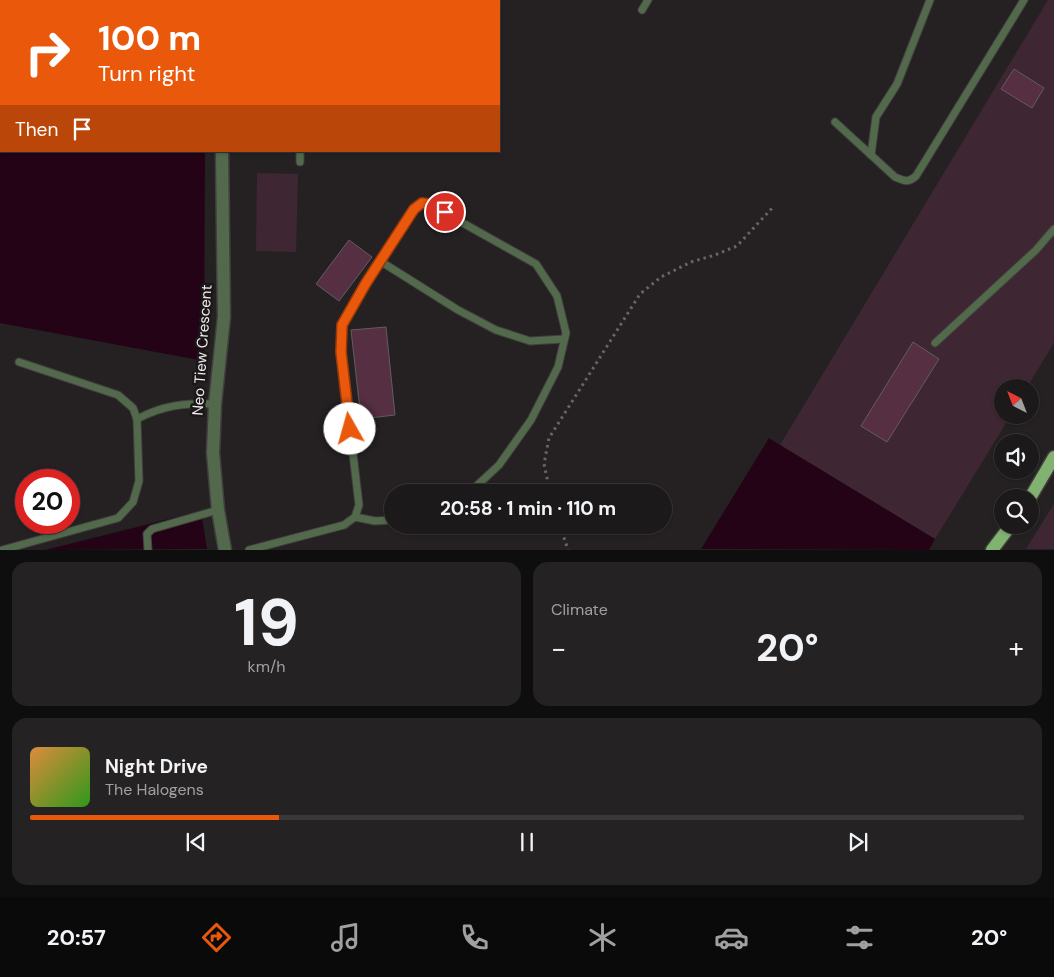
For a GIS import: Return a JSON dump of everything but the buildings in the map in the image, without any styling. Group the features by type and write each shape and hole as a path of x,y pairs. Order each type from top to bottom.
{"main road":[{"path":"1035,489 1054,457"},
{"path":"992,550 1004,534"}],"street":[{"name":"Neo Tiew Crescent","path":"222,152 224,317 214,404 213,452 218,510 225,550"}],"lane":[{"path":"642,10 648,0"},
{"path":"871,155 876,118 897,84 930,0"},
{"path":"834,122 895,176 905,182 910,180 916,176 1024,0"},
{"path":"300,152 300,162"},
{"path":"249,550 344,524 355,517 359,505 341,352 342,325 414,209 422,203 429,204 536,264 558,296 566,333 558,367 531,420 499,465 479,484"},
{"path":"935,343 1036,250 1054,229"},
{"path":"380,261 458,310 496,330 530,341 564,339"},
{"path":"2,550 118,518 133,502 139,481 136,419 133,408 118,395 19,362"},
{"path":"136,419 156,409 189,404 214,404"},
{"path":"148,550 148,534 152,528 218,510"},
{"path":"355,517 375,521 384,520"}],"path":[{"path":"548,484 544,464 549,438 640,294 661,277 692,262 737,246 774,206"},
{"path":"563,534 568,550"}],"shaded area":[{"path":"1048,0 1054,0 1054,343 1032,379 994,379 994,424 1005,424 999,434 994,434 994,443 935,539 780,445"},
{"path":"0,152 205,152 204,361 0,323"},
{"path":"257,173 298,174 296,252 256,251"},
{"path":"769,438 935,539 929,550 701,549"},
{"path":"1054,504 1054,549 1026,549 1035,534 1039,534 1039,528"},
{"path":"201,511 207,549 45,550"}],"route":[{"path":"350,429 341,352 342,325 366,283 414,209 422,203 429,204 445,212"}]}
